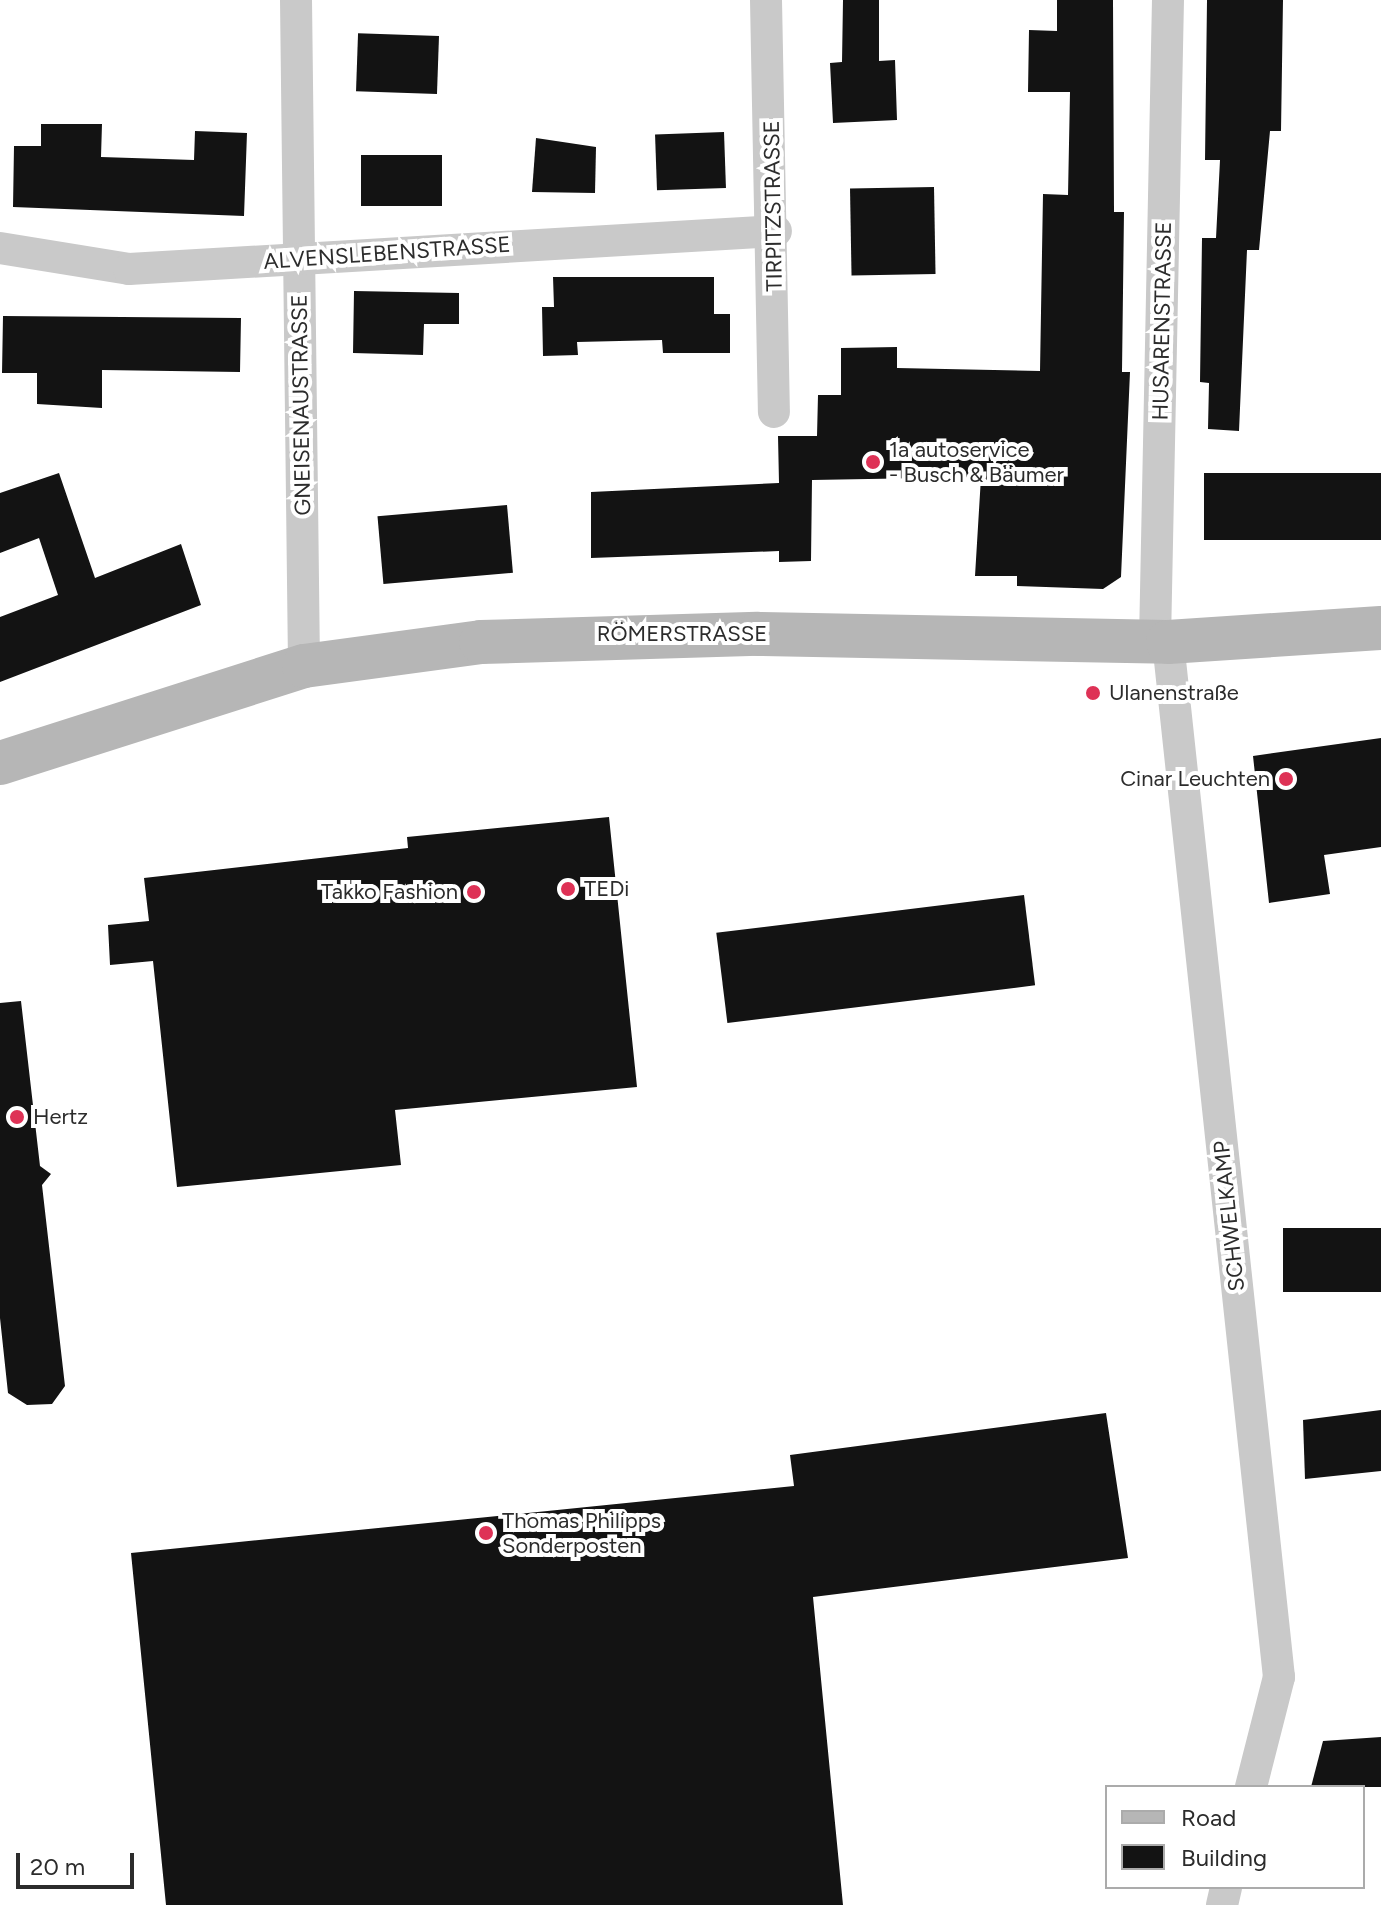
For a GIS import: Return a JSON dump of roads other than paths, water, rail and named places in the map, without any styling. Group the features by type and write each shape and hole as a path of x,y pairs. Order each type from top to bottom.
{"main road":[{"name":"RÖMERSTRASSE","path":"0,763 304,666 574,634 1162,642 1381,628"}],"street":[{"name":"GNEISENAUSTRASSE","path":"296,0 304,666"},
{"name":"TIRPITZSTRASSE","path":"766,0 776,231 774,412"},
{"name":"HUSARENSTRASSE","path":"1162,642 1168,0"},
{"name":"ALVENSLEBENSTRASSE","path":"0,248 129,269 230,266 299,254 776,231"},
{"name":"SCHWELKAMP","path":"1162,642 1279,1677 1252,1785"}],"place":[{"name":"1a autoservice - Busch & Bäumer","path":"873,462"},
{"name":"Ulanenstraße","path":"1093,693"},
{"name":"Cinar Leuchten","path":"1286,779"},
{"name":"TEDi","path":"568,889"},
{"name":"Takko Fashion","path":"474,892"},
{"name":"Hertz","path":"17,1117"},
{"name":"Thomas Philipps Sonderposten","path":"486,1533"}]}
